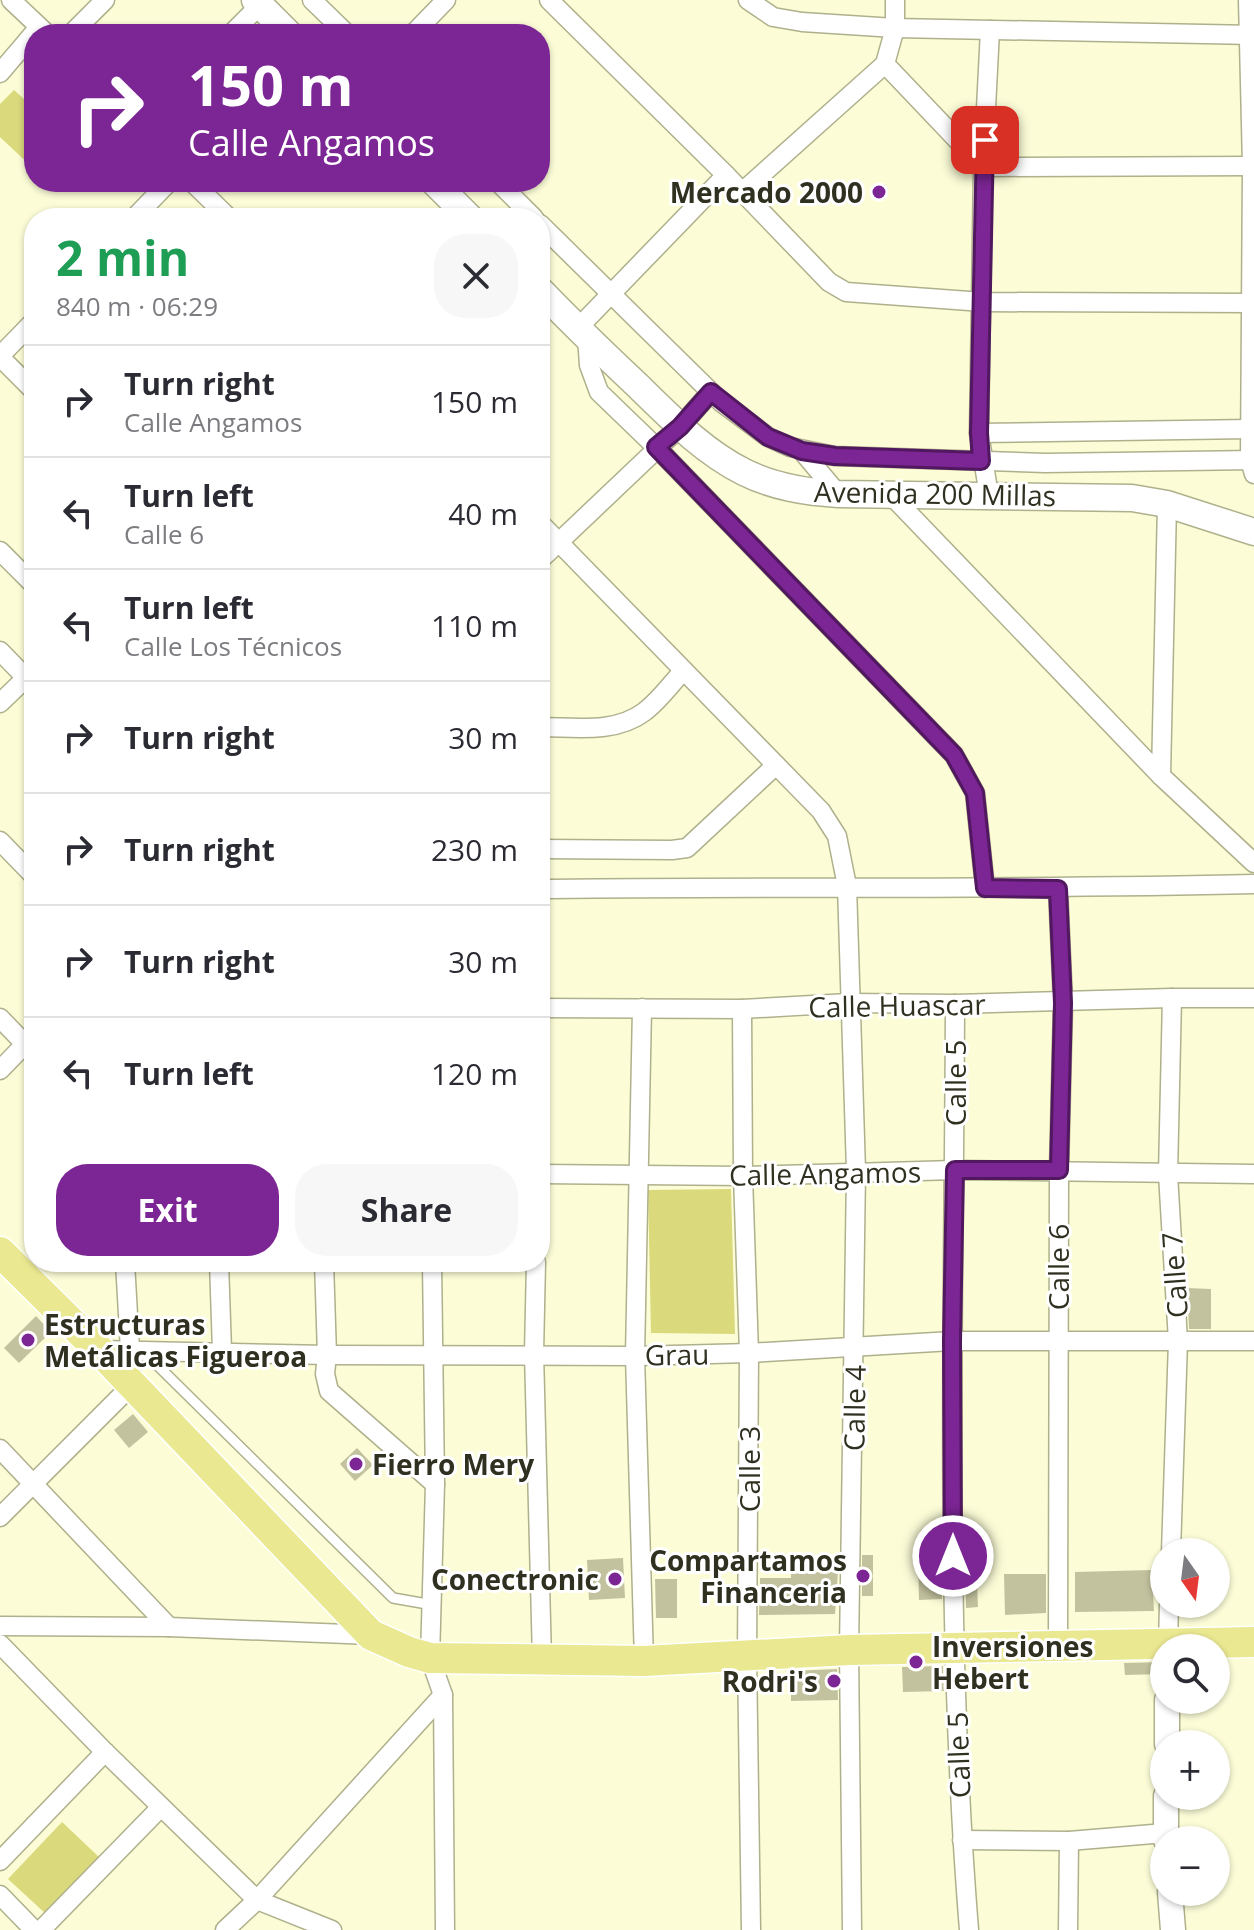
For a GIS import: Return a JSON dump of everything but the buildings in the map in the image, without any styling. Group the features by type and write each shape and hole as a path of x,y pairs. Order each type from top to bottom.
{"main road":[{"path":"258,3 279,24"},
{"path":"444,192 460,208"},
{"name":"Avenida 200 Millas","path":"550,300 680,427 714,454 769,483 838,494 1132,498 1167,504 1254,532"},
{"path":"0,1252 24,1271"},
{"path":"25,1272 123,1350 132,1385 371,1635 409,1652 430,1658 644,1661 849,1650 1150,1646"},
{"path":"1230,1643 1254,1642"}],"street":[{"path":"11,0 37,24"},
{"path":"81,24 105,0"},
{"path":"312,0 337,24"},
{"path":"423,24 446,0"},
{"path":"549,0 829,282 846,292 983,302 1252,303"},
{"path":"748,0 773,17 802,22 895,28 1251,35"},
{"path":"742,192 885,64 895,28 895,0"},
{"path":"550,234 711,392 768,437 802,451 835,456 1045,463 1253,465 1250,429 1253,166 1248,0"},
{"path":"240,24 258,3"},
{"path":"989,496 981,461 979,433 983,167 990,30"},
{"path":"0,73 24,49"},
{"path":"885,64 983,167 1253,166"},
{"path":"726,175 610,294 583,333 589,365 599,392 954,755 975,793 985,888"},
{"path":"144,208 159,192"},
{"path":"202,192 219,208"},
{"path":"508,192 524,208"},
{"path":"24,331 0,356 24,381"},
{"path":"550,551 680,427 711,392"},
{"path":"979,433 1250,429"},
{"path":"802,451 838,494"},
{"path":"891,495 1161,776 1254,863"},
{"path":"1161,776 1167,504"},
{"name":"Calle 4","path":"550,533 821,811 837,836 847,886 856,1171 849,1650 852,1930"},
{"path":"0,551 24,575"},
{"path":"0,651 24,676"},
{"path":"550,727 610,727 630,721 646,711 683,671"},
{"path":"0,703 24,686"},
{"path":"550,849 687,848 776,765"},
{"path":"0,841 24,866"},
{"path":"550,889 847,886 1058,889 1254,884"},
{"name":"Calle 6","path":"1058,889 1063,1003 1059,1170 1058,1645"},
{"name":"Calle 7","path":"1171,1538 1178,1341 1168,1174 1172,998"},
{"name":"Calle Huascar","path":"550,1008 742,1009 849,1003 1063,1003 1254,998"},
{"name":"Calle 5","path":"955,1004 953,1648 969,1930"},
{"path":"642,1008 635,1356 644,1661"},
{"name":"Calle 3","path":"742,1009 749,1353 747,1655 751,1930"},
{"path":"0,1018 24,1034"},
{"path":"0,1070 24,1046"},
{"name":"Calle Angamos","path":"550,1174 743,1176 856,1171 1059,1170 1254,1174"},
{"path":"123,1350 125,1272"},
{"path":"219,1272 222,1351"},
{"path":"324,1272 325,1374 329,1391 435,1484"},
{"path":"432,1272 435,1484 430,1658 443,1695 445,1930"},
{"path":"536,1272 534,1353 542,1660"},
{"name":"Grau","path":"123,1350 327,1355 534,1353 635,1356 855,1348 952,1341 1254,1341"},
{"path":"0,1517 132,1385"},
{"path":"0,1449 169,1627"},
{"path":"0,1626 169,1627 371,1635"},
{"path":"0,1644 105,1752 257,1900 332,1930"},
{"path":"225,1930 257,1900 443,1695"},
{"path":"0,1861 105,1752"},
{"path":"41,1930 161,1807"},
{"path":"962,1840 1150,1838"},
{"path":"1068,1930 1069,1841"},
{"path":"0,1895 34,1930"},
{"path":"1171,1906 1173,1930"}],"lane":[{"path":"123,1350 393,1598 433,1605"}],"shaded area":[{"path":"14,90 24,99 24,160 0,137 0,104"},
{"path":"731,1189 735,1334 651,1333 648,1190"},
{"path":"62,1822 100,1858 46,1914 8,1879"}],"place":[{"name":"Mercado 2000","path":"879,192"},
{"name":"Estructuras Metálicas Figueroa","path":"28,1340"},
{"name":"Fierro Mery","path":"356,1464"},
{"name":"Compartamos Financeria","path":"863,1576"},
{"name":"Conectronic","path":"615,1579"},
{"name":"Inversiones Hebert","path":"916,1662"},
{"name":"Rodri's","path":"834,1681"}],"route":[{"path":"953,1556 955,1170 1059,1170 1063,1003 1058,889 985,888 975,793 954,755 656,447 680,427 711,392 768,437 802,451 835,456 981,461 985,140"}]}
